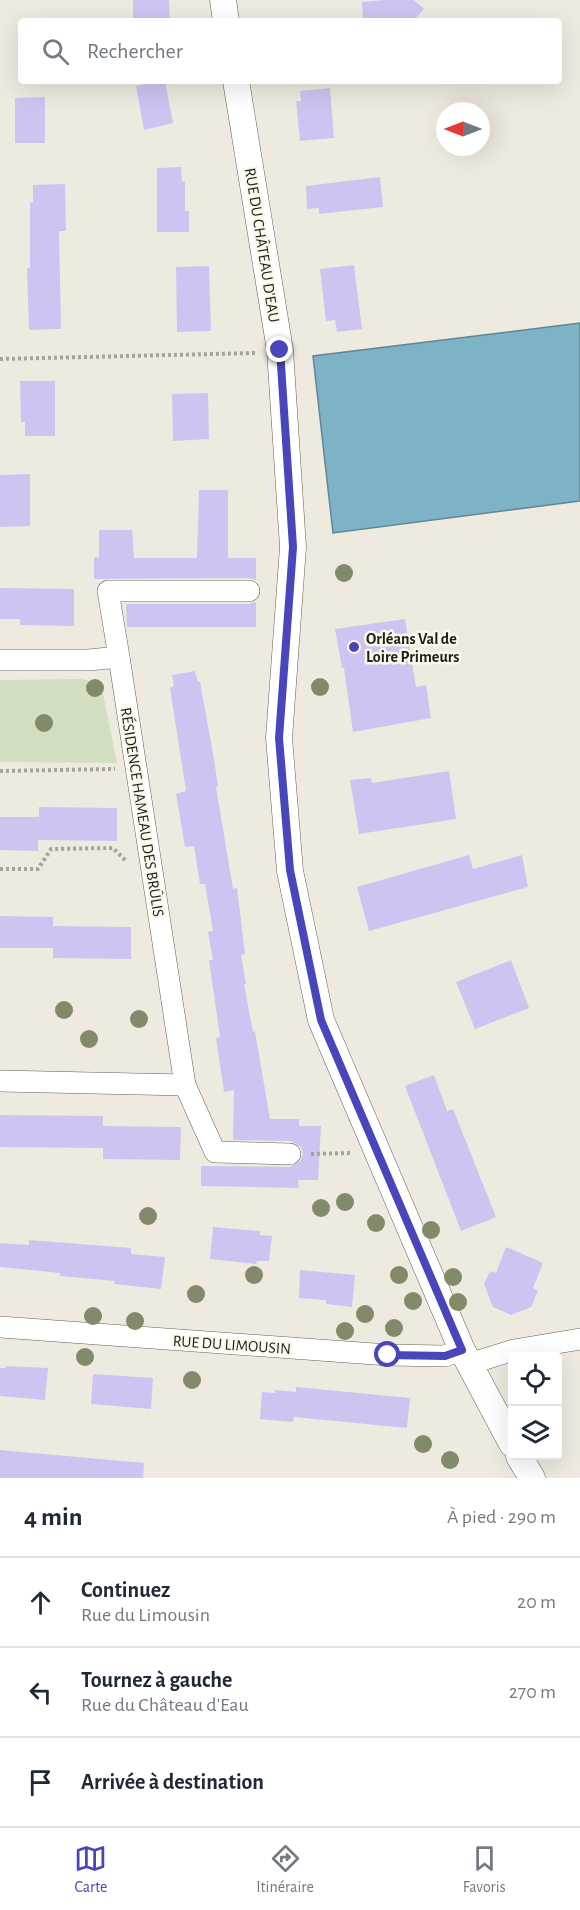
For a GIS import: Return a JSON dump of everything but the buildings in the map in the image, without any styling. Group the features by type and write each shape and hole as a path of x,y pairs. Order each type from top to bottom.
{"street":[{"path":"223,0 226,18"},
{"name":"RUE DU CHÂTEAU D'EAU","path":"236,84 280,350 293,547 279,738 290,870 321,1020 466,1357 508,1435"},
{"name":"RÉSIDENCE HAMEAU DES BRÛLIS","path":"249,591 108,591 185,1084 215,1152 290,1154"},
{"path":"0,660 89,660 119,657"},
{"path":"0,1082 185,1084"},
{"name":"RUE DU LIMOUSIN","path":"0,1327 388,1355 466,1357 580,1339"},
{"path":"522,1460 532,1478"}],"path":[{"path":"0,359 257,353 280,350"},
{"path":"0,771 125,769"},
{"path":"0,869 38,869 51,849 113,848 130,866 135,859"},
{"path":"290,1154 361,1153"}],"green space":[{"path":"81,679 101,684 117,763 0,762 0,680"}],"water":[{"path":"580,323 580,501 333,533 313,356"}],"place":[{"name":"Orléans Val de Loire Primeurs","path":"354,647"}],"route":[{"path":"280,350 293,547 279,738 290,870 321,1020 462,1350 445,1356 388,1355"}]}
